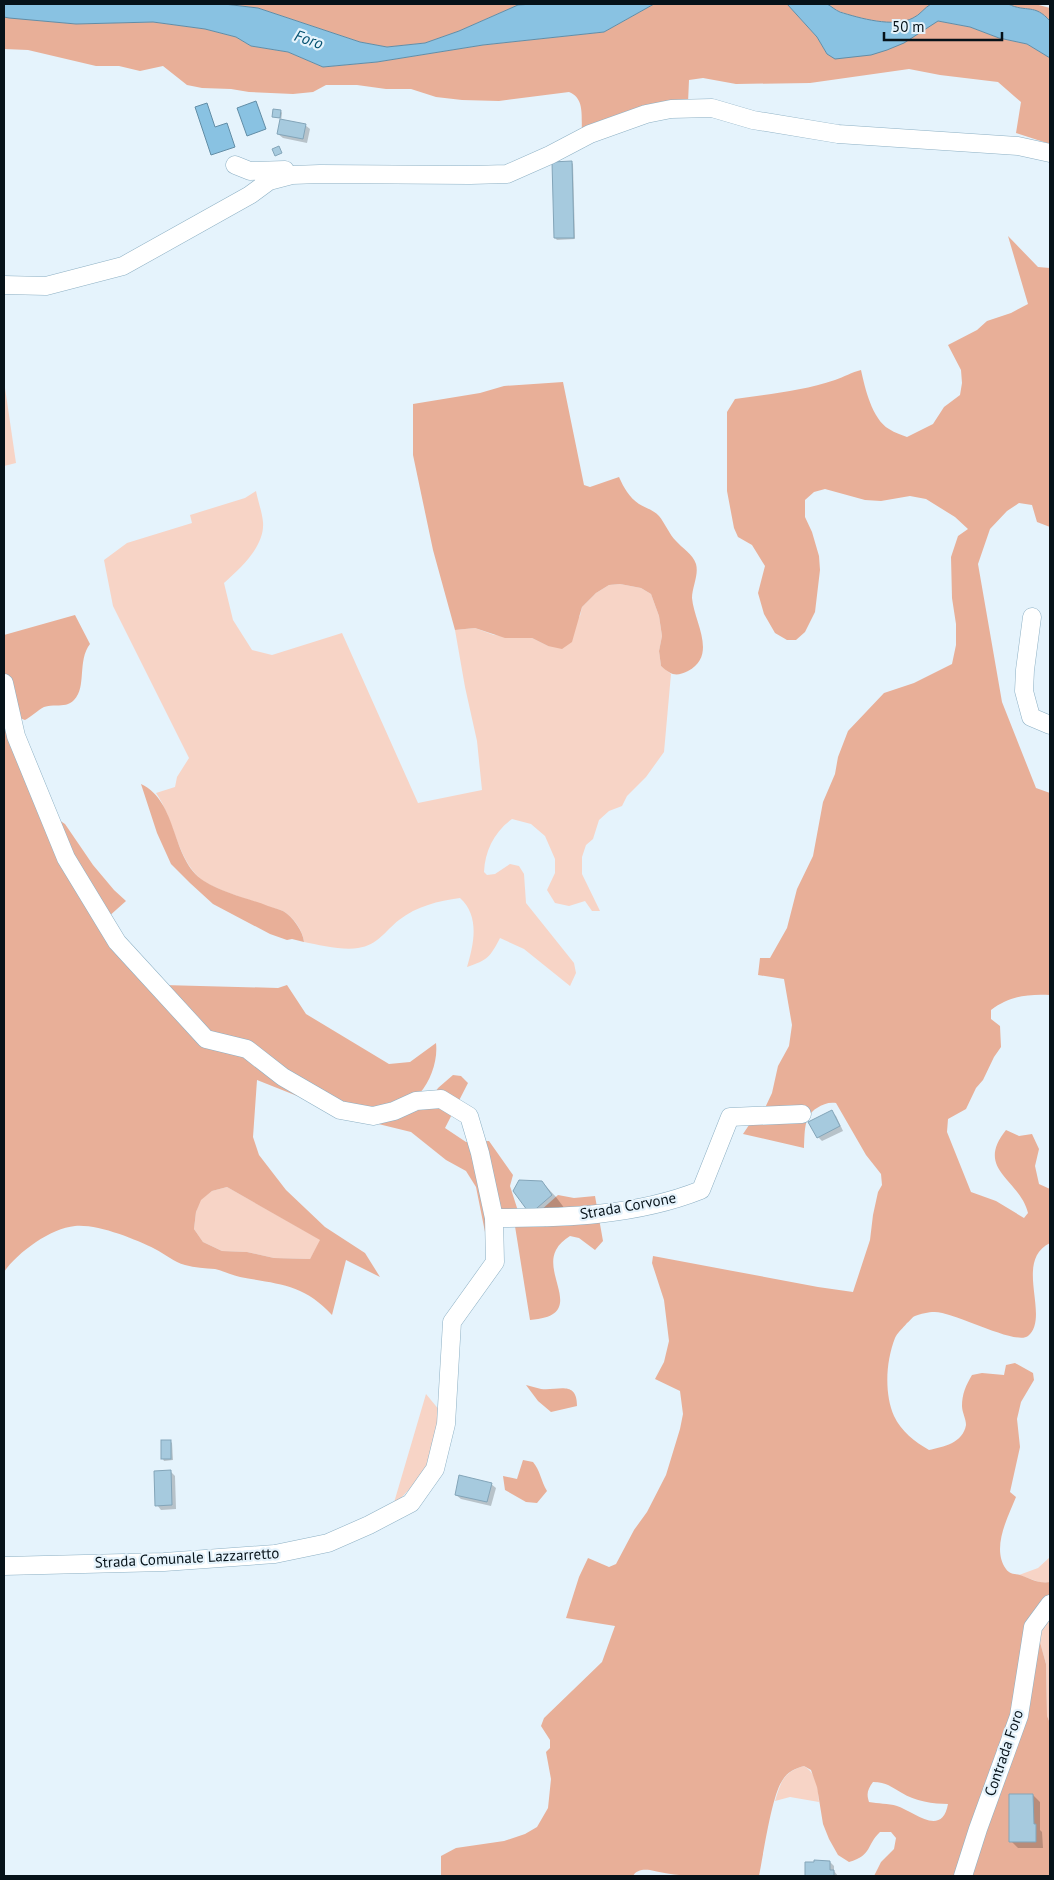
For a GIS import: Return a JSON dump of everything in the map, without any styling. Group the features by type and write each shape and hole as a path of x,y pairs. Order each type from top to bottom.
{"street":[{"path":"4,285 46,286 123,266 250,195 269,181 292,175 320,174 470,176 507,174 550,155 590,134 646,114 671,109 712,108 753,120 838,134 1018,146 1050,153"},
{"path":"235,165 250,171 288,169 292,175"},
{"path":"1032,618 1024,691 1031,716 1050,725"},
{"path":"4,683 16,736 66,858 117,942 206,1039 247,1049 283,1078 340,1110 373,1116 394,1111 416,1101 441,1099 469,1116 480,1153 494,1218"},
{"name":"Strada Corvone","path":"494,1218 536,1218 577,1215 624,1210 675,1200 700,1190 730,1117 802,1114"},
{"name":"Strada Comunale Lazzarretto","path":"4,1566 164,1562 275,1554 328,1543 369,1526 411,1503 435,1469 446,1424 452,1322 495,1262 494,1218"},
{"name":"Contrada Foro","path":"963,1876 1019,1716 1033,1627 1050,1604"}],"shaded area":[{"path":"224,4 533,4 518,5 459,31 425,43 387,47 360,42 258,8"},
{"path":"654,4 787,4 817,37 827,54 938,21 970,27 999,38 1027,44 1050,58 1050,144 1016,133 1021,102 998,82 909,69 810,83 736,84 703,78 689,80 688,103 582,131 580,103 569,92 499,101 462,100 436,97 411,89 386,89 357,85 326,85 313,92 293,94 249,92 187,85 163,66 140,71 119,66 96,66 28,50 4,49 4,17 76,24 153,22 205,29 236,37 251,46 288,52 323,67 377,62 483,45 604,32"},
{"path":"826,4 931,4 919,14 906,21 888,22 853,16"},
{"path":"1008,4 1035,4 1050,8 1050,21 1035,10"},
{"path":"1008,236 1038,267 1050,268 1050,527 1037,522 1032,505 1019,503 1007,511 990,529 978,564 1002,702 1036,788 1050,793 1050,995 1019,997 998,1005 991,1010 991,1019 1000,1026 1001,1047 983,1080 976,1088 966,1109 948,1119 947,1132 971,1192 996,1201 1024,1218 1028,1213 1023,1201 1002,1174 997,1165 995,1155 997,1144 1006,1130 1019,1136 1032,1134 1039,1149 1035,1166 1039,1184 1050,1189 1050,1243 1039,1251 1034,1262 1036,1316 1034,1327 1028,1336 1021,1338 998,1333 943,1313 932,1312 919,1315 913,1317 896,1336 892,1347 887,1377 891,1407 900,1427 929,1450 952,1443 964,1431 966,1425 962,1408 963,1398 966,1386 972,1375 982,1373 1004,1375 1006,1365 1015,1363 1033,1373 1034,1380 1021,1402 1017,1419 1020,1447 1010,1492 1016,1497 1002,1533 1000,1552 1006,1569 1012,1574 1039,1582 1050,1582 1050,1608 1037,1631 1046,1664 1047,1716 1050,1723 1050,1876 874,1876 881,1862 894,1849 896,1838 891,1832 880,1832 866,1853 857,1859 849,1862 838,1855 823,1824 817,1787 811,1770 804,1766 789,1773 778,1788 771,1812 759,1876 690,1876 645,1870 638,1871 633,1876 441,1876 441,1856 456,1848 504,1841 525,1834 537,1827 548,1808 551,1779 546,1752 550,1748 550,1740 541,1726 544,1718 602,1662 615,1626 566,1618 579,1577 588,1558 609,1567 616,1564 634,1530 647,1512 666,1475 680,1429 683,1414 680,1391 655,1379 664,1362 669,1341 664,1300 652,1263 653,1256 853,1292 870,1240 878,1192 882,1185 881,1174 866,1155 836,1103 822,1105 812,1111 807,1120 804,1148 743,1134 753,1119 764,1110 772,1093 778,1066 789,1046 792,1025 784,979 758,975 760,958 770,958 787,928 797,889 813,856 823,802 835,774 838,757 848,731 884,693 914,683 952,664 956,645 956,624 952,598 951,557 958,536 968,529 955,517 926,499 910,496 881,501 865,500 825,489 814,492 805,500 805,517 812,532 819,556 820,570 815,612 805,632 796,640 787,640 775,633 764,614 758,593 765,566 752,545 738,537 734,528 727,491 727,412 735,399 811,387 861,370 870,402 878,418 889,429 907,437 933,424 944,407 960,395 962,383 961,370 948,345 977,330 987,321 1011,313 1028,304","holes":["873,1782 889,1785 907,1796 918,1800 948,1804 945,1814 940,1819 926,1820 897,1806 869,1802 868,1794"]},
{"path":"4,381 16,463 4,466"},
{"path":"563,382 584,485 590,487 619,477 632,498 657,514 678,544 695,560 697,572 692,598 703,647 702,656 697,664 684,673 674,674 661,666 659,651 662,636 659,616 651,594 641,588 620,584 609,585 596,593 582,607 572,642 562,649 548,646 532,638 505,638 475,628 455,630 433,550 413,455 413,404 480,393 504,386"},
{"path":"256,491 263,522 260,540 250,556 224,583 233,620 252,650 272,655 342,633 418,803 482,790 477,741 455,630 475,628 494,635 532,638 548,646 580,616 582,607 596,593 609,585 620,584 641,588 651,594 659,616 662,636 659,651 661,666 671,674 664,752 646,777 627,796 622,806 609,811 599,820 593,839 586,845 582,857 582,874 600,911 592,911 585,901 569,906 555,903 547,890 555,873 555,859 545,836 531,824 512,819 495,836 486,857 484,872 487,875 495,874 510,864 519,866 524,874 526,903 574,963 576,973 570,986 524,949 500,938 488,957 467,967 474,931 471,913 460,898 436,903 413,911 399,920 371,944 352,949 339,948 304,942 297,924 283,911 212,886 196,874 188,864 156,793 175,787 177,777 189,758 113,606 104,560 127,543 192,523 190,515 245,498"},
{"path":"75,615 90,644 84,658 78,695 71,703 44,707 25,720 11,715 50,814 65,824 93,865 126,901 107,918 163,985 278,988 287,985 306,1014 389,1064 410,1062 436,1043 433,1070 420,1093 427,1105 438,1088 453,1075 461,1076 468,1083 445,1128 466,1142 489,1141 513,1175 510,1186 518,1211 540,1211 558,1195 574,1198 595,1196 603,1241 595,1250 579,1238 570,1236 557,1248 553,1260 560,1293 560,1303 557,1311 547,1317 530,1320 514,1220 497,1219 487,1242 476,1187 466,1171 446,1160 411,1132 358,1119 257,1080 253,1137 259,1155 286,1190 325,1227 365,1253 380,1277 346,1260 332,1315 322,1305 301,1291 278,1284 240,1277 215,1269 185,1265 127,1237 94,1227 75,1226 46,1236 26,1249 4,1272 4,635","holes":["227,1187 320,1240 310,1259 274,1258 247,1252 222,1251 203,1242 194,1229 196,1212 201,1200 212,1191"]},
{"path":"141,784 153,792 162,804 185,859 193,871 204,881 219,889 283,911 297,925 302,933 304,942 292,939 287,940 270,934 213,904 190,883 171,864 157,833"},
{"path":"227,1187 321,1240 310,1259 274,1258 247,1252 222,1251 203,1242 194,1229 200,1200 212,1191"},
{"path":"526,1385 541,1389 565,1388 570,1390 574,1393 577,1406 551,1412 538,1401"},
{"path":"426,1394 440,1411 438,1436 426,1467 393,1506"},
{"path":"523,1460 533,1462 547,1491 537,1503 526,1502 505,1490 503,1476 517,1479"},
{"path":"1050,1557 1050,1582 1042,1583 1019,1575 1038,1568"},
{"path":"1050,1608 1050,1723 1047,1716 1046,1664 1037,1631"},
{"path":"804,1766 814,1777 819,1802 790,1797 775,1801 779,1788 787,1775 791,1771"}],"water":[{"path":"823,3 840,12 857,17 876,21 896,22 915,17 931,4 1008,4 1035,10 1050,21 1050,58 1027,44 999,38 970,27 938,21 904,43 887,50 871,55 835,59 827,54 817,37 787,4"},
{"name":"Foro","path":"4,4 224,4 258,8 360,42 387,47 425,43 459,31 518,5 654,4 604,32 483,45 377,62 323,67 288,52 251,46 236,37 205,29 153,22 76,24 9,18 4,17"},
{"path":"256,101 266,129 247,136 237,108"},
{"path":"207,103 215,127 227,123 235,147 211,155 195,107"}],"building":[{"path":"273,109 281,110 280,118 272,117"},
{"path":"280,119 306,124 303,139 277,134"},
{"path":"279,146 282,153 275,156 272,149"},
{"path":"572,161 574,238 554,238 552,162"},
{"path":"832,1110 840,1126 817,1138 808,1122"},
{"path":"519,1180 542,1181 552,1195 530,1214 513,1191"},
{"path":"161,1440 171,1440 171,1459 161,1459"},
{"path":"171,1470 172,1505 155,1506 154,1471"},
{"path":"459,1475 492,1483 487,1502 455,1495"},
{"path":"1009,1794 1033,1794 1036,1842 1009,1842"},
{"path":"814,1860 830,1861 830,1870 834,1870 834,1876 805,1876 805,1862 814,1862"}]}
